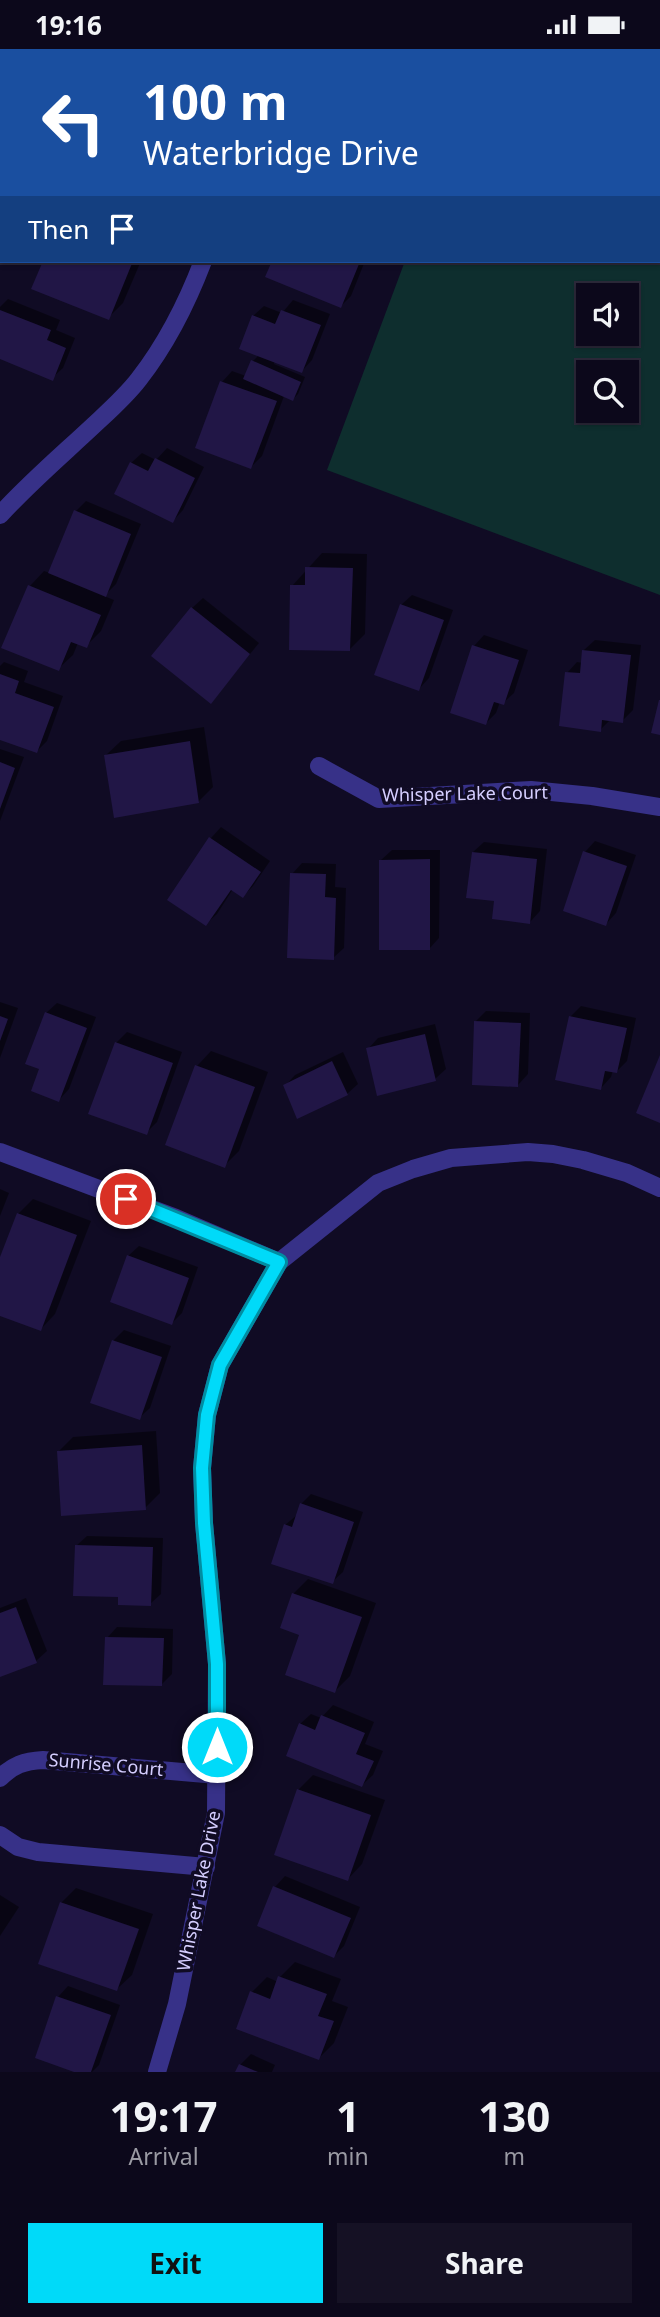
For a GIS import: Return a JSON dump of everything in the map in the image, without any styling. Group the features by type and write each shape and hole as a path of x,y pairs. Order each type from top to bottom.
{"street":[{"path":"0,515 139,380 168,337 202,263"},
{"name":"Whisper Lake Court","path":"319,766 379,799 531,790 660,807"},
{"path":"0,1152 176,1218 279,1262"},
{"name":"Whisper Lake Drive","path":"157,2072 177,2004 216,1813 217,1664 204,1523 202,1468 207,1415 220,1365 279,1262 377,1183 451,1158 528,1152 583,1160 627,1173 660,1188"},
{"name":"Sunrise Court","path":"0,1778 12,1767 43,1759 217,1775"},
{"path":"0,1835 18,1847 38,1852 206,1867"}],"green space":[{"path":"404,263 660,263 660,595 327,470"}],"building":[{"path":"42,263 132,263 109,320 31,289"},
{"path":"271,263 359,264 341,308 265,277"},
{"path":"0,310 51,330 47,340 66,348 53,381 0,359"},
{"path":"281,310 321,325 302,373 239,349 252,315 275,324"},
{"path":"251,360 301,382 293,401 243,379"},
{"path":"220,381 277,401 251,469 195,448"},
{"path":"155,458 195,478 173,523 114,494 130,462 148,471"},
{"path":"74,510 131,534 106,597 48,573"},
{"path":"305,567 353,568 350,651 289,650 290,585 305,585"},
{"path":"28,585 101,615 87,648 71,642 59,671 1,648"},
{"path":"400,604 444,620 419,691 374,675"},
{"path":"191,607 250,654 211,704 151,656"},
{"path":"472,645 519,660 504,705 494,702 486,725 450,713"},
{"path":"582,650 631,655 623,723 602,720 601,732 559,726 565,672 580,673"},
{"path":"0,674 19,681 15,693 54,707 37,753 0,740"},
{"path":"660,700 660,735 651,733"},
{"path":"190,741 199,803 114,818 104,755"},
{"path":"0,762 15,768 0,809"},
{"path":"209,837 261,872 243,898 231,890 206,926 167,900"},
{"path":"583,851 627,866 606,926 563,911"},
{"path":"472,852 537,859 530,924 492,919 494,901 466,898"},
{"path":"430,859 430,950 379,950 379,860"},
{"path":"290,873 326,874 325,897 336,898 334,960 287,958"},
{"path":"45,1012 87,1028 59,1102 31,1091 39,1069 25,1064"},
{"path":"0,1016 8,1019 0,1041"},
{"path":"569,1016 627,1028 617,1073 605,1071 601,1090 555,1080"},
{"path":"474,1021 521,1023 518,1087 472,1085"},
{"path":"425,1034 436,1081 377,1096 366,1048"},
{"path":"115,1042 173,1063 147,1135 88,1114"},
{"path":"660,1055 660,1123 636,1113"},
{"path":"332,1061 348,1095 297,1119 283,1085"},
{"path":"195,1065 255,1087 225,1168 165,1145"},
{"path":"17,1213 77,1235 41,1331 0,1316 0,1257"},
{"path":"127,1255 189,1278 172,1325 110,1302"},
{"path":"112,1340 162,1357 140,1420 90,1403"},
{"path":"142,1445 146,1510 61,1516 57,1451"},
{"path":"300,1503 354,1522 333,1584 271,1564 284,1524 292,1527"},
{"path":"75,1545 153,1547 151,1606 118,1605 118,1597 73,1596"},
{"path":"292,1593 362,1617 335,1693 285,1675 299,1635 280,1628"},
{"path":"16,1607 37,1663 0,1677 0,1613"},
{"path":"105,1637 164,1638 162,1686 103,1685"},
{"path":"321,1715 365,1733 356,1754 374,1761 362,1787 286,1756 299,1723 315,1730"},
{"path":"297,1789 371,1815 348,1881 274,1855"},
{"path":"273,1886 351,1918 334,1958 257,1926"},
{"path":"60,1902 139,1929 117,1991 38,1964"},
{"path":"278,1976 327,1994 318,2016 334,2021 319,2060 236,2029 250,1991 270,1999"},
{"path":"56,1996 111,2015 91,2072 74,2072 35,2058"},
{"path":"239,2064 258,2072 235,2072"}],"route":[{"path":"126,1199 279,1262 220,1365 207,1415 202,1468 204,1523 217,1664 217,1747"}]}
